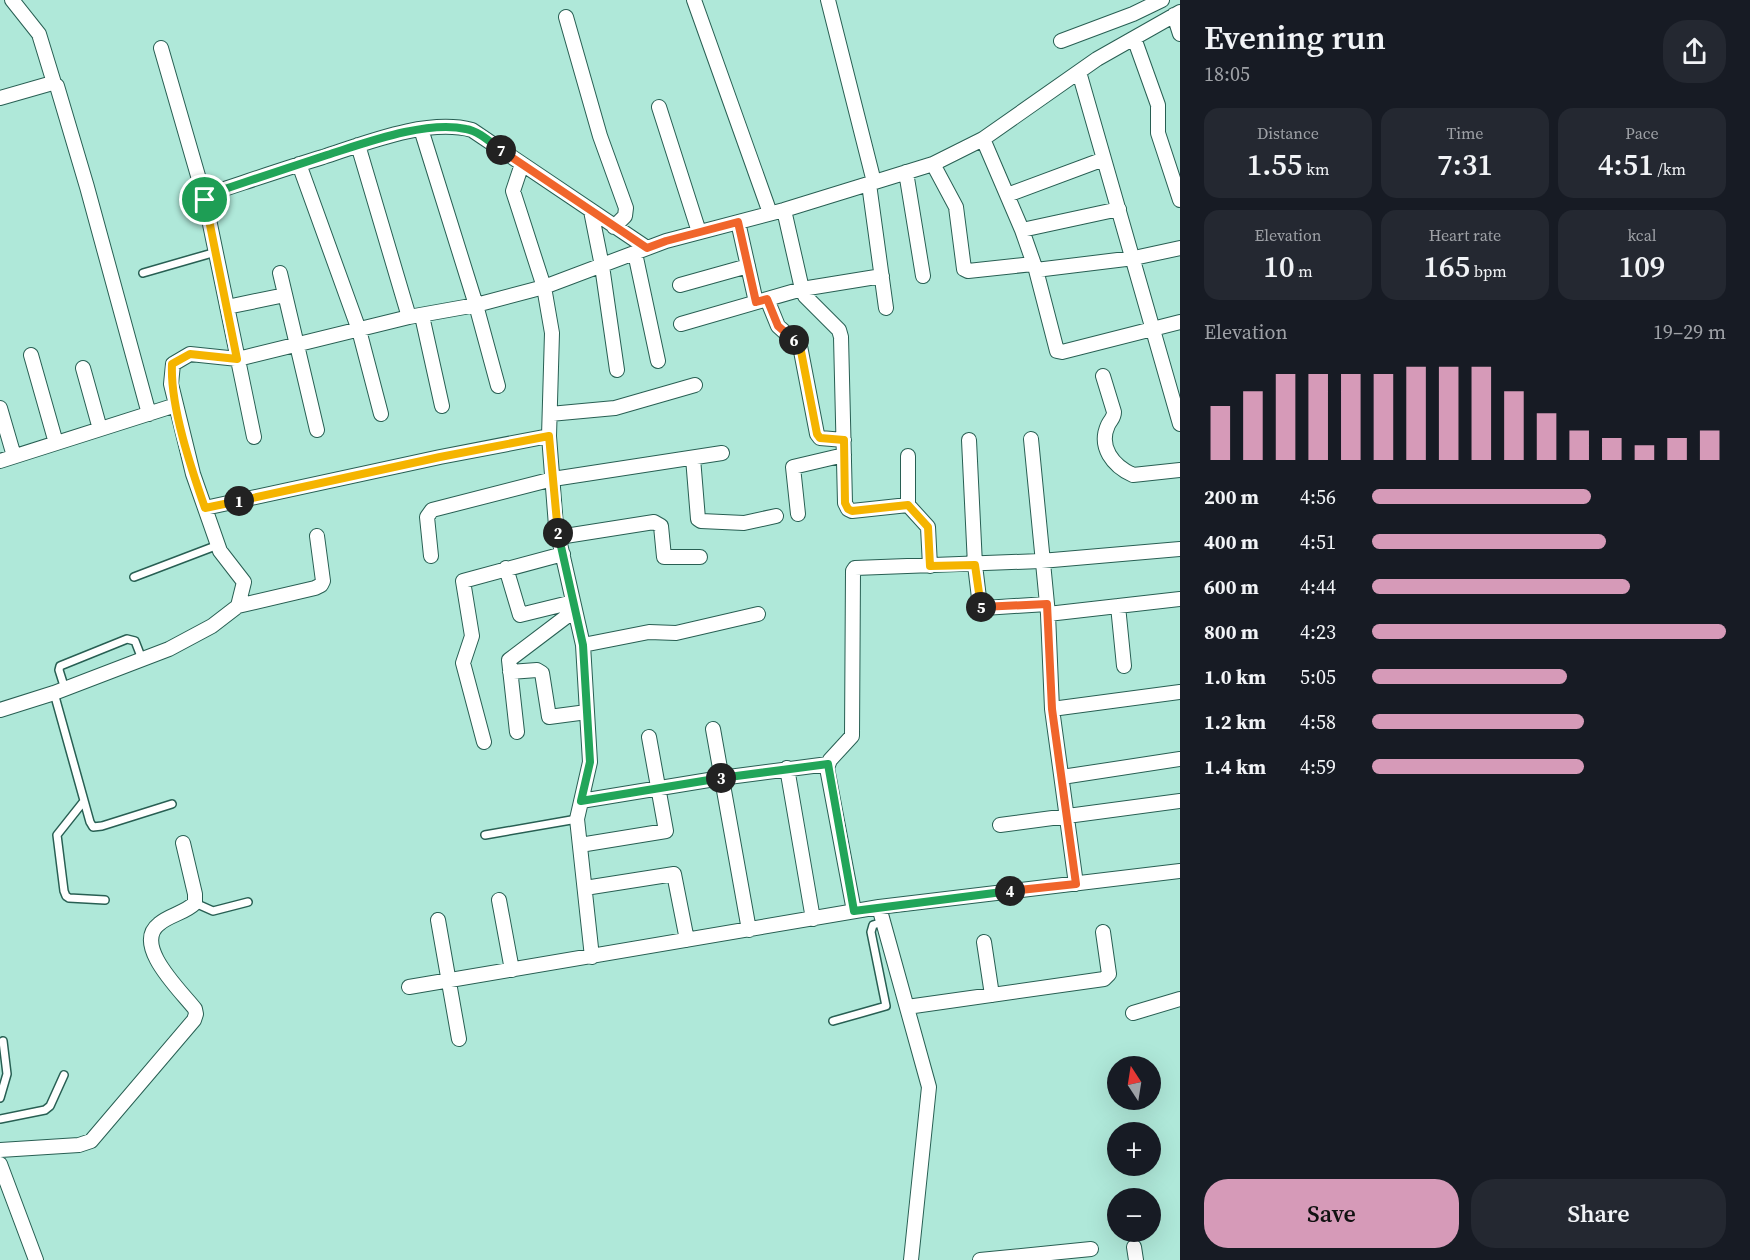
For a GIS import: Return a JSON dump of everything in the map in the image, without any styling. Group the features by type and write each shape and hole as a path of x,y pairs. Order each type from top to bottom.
{"street":[{"path":"12,0 39,34 54,83 57,86 149,414"},
{"path":"694,0 777,212 802,290 838,330 841,337 845,503 852,511 908,505"},
{"path":"828,0 871,183 886,308"},
{"path":"1061,41 1133,14 1162,0"},
{"path":"238,606 244,582 220,551 193,474 171,384 172,364 190,354 237,359 416,316 476,305 544,287 699,232 777,212 933,164 983,139 1079,72 1177,13 1180,34"},
{"path":"566,17 600,136 626,208 624,216 614,226"},
{"path":"1134,38 1158,105 1158,133 1180,200"},
{"path":"161,48 204,196 254,437"},
{"path":"1079,72 1154,329 1177,397 1180,424"},
{"path":"0,98 54,83"},
{"path":"659,107 699,232"},
{"path":"204,196 358,145 421,129 472,130 614,226 641,251 658,361"},
{"path":"421,129 476,305 498,386"},
{"path":"983,139 1022,230 1035,267 1057,351 1062,352 1180,322"},
{"path":"358,145 416,316 442,406"},
{"path":"1007,195 1104,159"},
{"path":"299,164 360,330 381,414"},
{"path":"522,164 513,191 544,287 552,340 549,436 559,537 583,645 590,762 577,819 592,957"},
{"path":"933,164 956,207 964,269 968,271 1134,258 1180,248"},
{"path":"906,172 923,276"},
{"path":"1022,230 1119,209"},
{"path":"591,211 602,266 617,370"},
{"path":"738,222 748,266 762,301 778,326 800,346 817,434 824,440 844,440"},
{"path":"680,285 748,266"},
{"path":"280,273 317,430"},
{"path":"681,324 802,290 882,276"},
{"path":"227,307 285,295"},
{"path":"31,355 56,443"},
{"path":"83,368 100,429"},
{"path":"1103,376 1114,416 1107,426 1105,447 1107,454 1133,475 1180,470"},
{"path":"550,414 608,409 696,385"},
{"path":"0,461 176,405"},
{"path":"0,408 14,456"},
{"path":"205,508 549,436"},
{"path":"1031,439 1047,609 1052,709 1076,884"},
{"path":"969,440 975,565 981,608 1047,609 1118,606 1180,598"},
{"path":"431,555 427,517 432,510 553,480 722,453"},
{"path":"798,514 793,467 844,455"},
{"path":"908,456 908,505 928,527 930,566"},
{"path":"693,458 698,519 744,523 776,516"},
{"path":"559,537 654,522 662,526 664,557 700,557"},
{"path":"0,711 169,649 212,626 238,606 321,585 323,581 317,536"},
{"path":"581,801 787,768 828,764 852,736 853,571 861,567 975,565 1180,549"},
{"path":"484,742 463,663 472,636 462,584 466,579 562,554"},
{"path":"506,568 520,615 574,606"},
{"path":"518,732 509,660 574,606"},
{"path":"1118,606 1124,666"},
{"path":"583,645 649,632 676,633 758,614"},
{"path":"510,672 537,670 542,673 549,717 587,712"},
{"path":"1052,709 1180,692"},
{"path":"713,729 749,930"},
{"path":"580,845 666,831 649,737"},
{"path":"1062,777 1180,759"},
{"path":"828,764 854,911"},
{"path":"787,768 813,919"},
{"path":"1000,825 1180,801"},
{"path":"0,1150 79,1145 91,1141 194,1020 195,1009 153,957 150,945 152,934 158,924 190,908 195,903 183,843"},
{"path":"409,987 879,907 1180,871"},
{"path":"585,888 674,874 687,940"},
{"path":"499,900 512,970"},
{"path":"879,907 929,1087 930,1100 911,1260"},
{"path":"438,921 459,1039"},
{"path":"907,1007 1108,977 1103,932"},
{"path":"984,942 992,995"},
{"path":"1133,1013 1180,999"},
{"path":"0,1164 36,1260"},
{"path":"980,1260 1091,1249"}],"lane":[{"path":"143,273 216,252"},
{"path":"134,577 218,545"},
{"path":"142,659 135,642 127,639 60,666 59,691 84,801 93,826 102,826 172,804"},
{"path":"84,801 57,835 64,891 69,898 105,900"},
{"path":"485,835 577,819"},
{"path":"195,903 213,911 248,902"},
{"path":"833,1021 886,1006 870,932 873,926 883,922"},
{"path":"0,1098 7,1074 3,1041"},
{"path":"0,1119 45,1110 50,1106 64,1075"}],"route":[{"path":"463,128 472,130 647,248 738,222 756,302 767,299 778,326 800,346 817,434 824,440 844,440 845,503 848,509 852,511 908,505 928,527 930,566 975,565 981,608 1047,604 1052,709 1076,884 854,911 828,764 787,768 581,801 590,762 583,645 557,531 549,436 205,508 193,474 171,384 172,364 190,354 237,359 205,200 204,196 358,145 421,129 463,128"}]}
